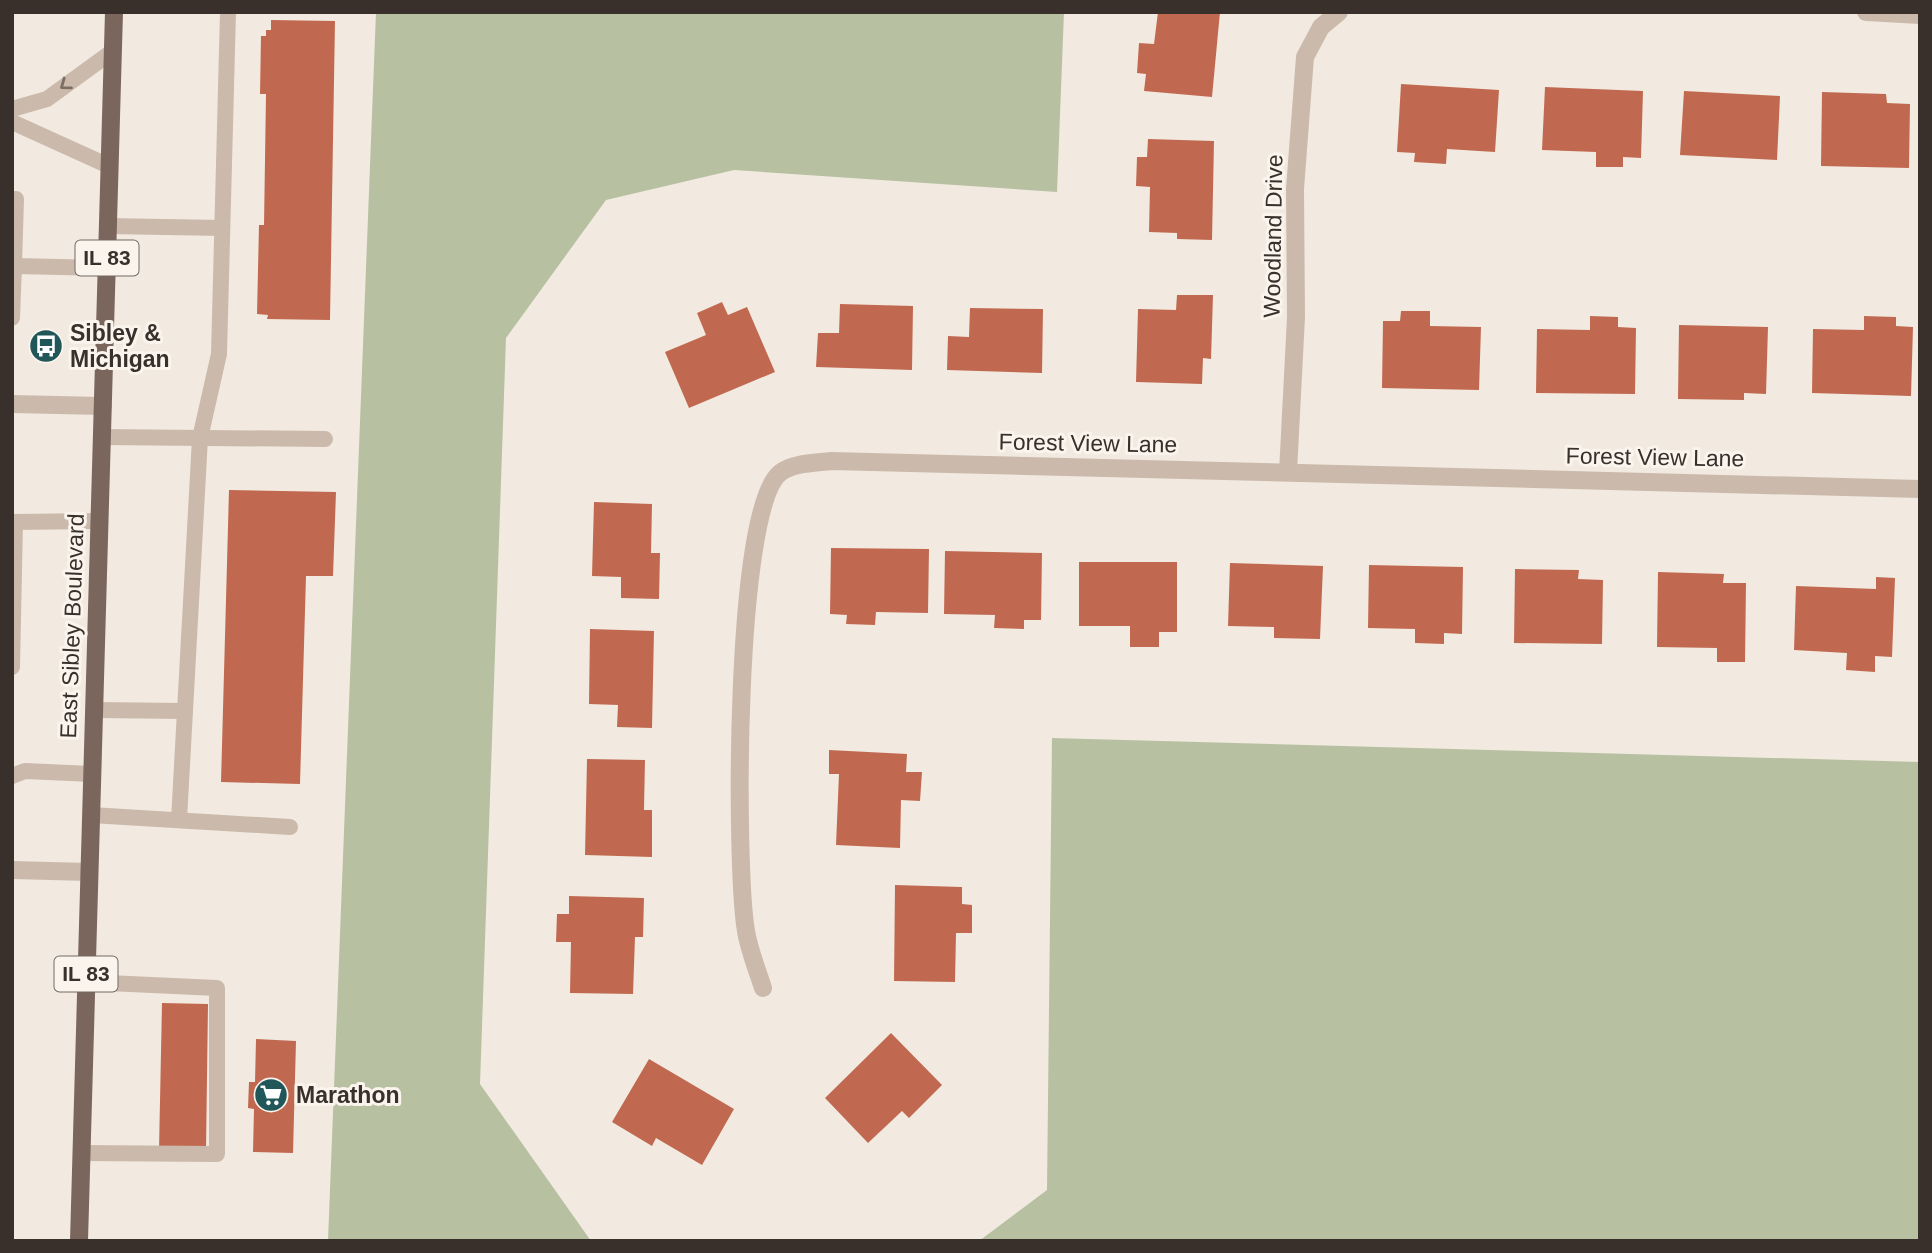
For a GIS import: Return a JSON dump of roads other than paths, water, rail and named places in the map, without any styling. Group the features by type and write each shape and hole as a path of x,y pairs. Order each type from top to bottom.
{"main road":[{"name":"East Sibley Boulevard","path":"79,1241 114,12"}],"street":[{"name":"Woodland Drive","path":"1288,472 1296,317 1295,189 1305,57 1321,27 1339,12"},
{"path":"1867,12 1920,15"},
{"path":"12,404 103,406"},
{"name":"Forest View Lane","path":"763,988 746,932 738,836 744,651 754,533 764,498 779,473 802,465 831,461 1920,489"},
{"path":"12,870 89,872"}],"lane":[{"path":"179,820 200,438 219,354 228,12"},
{"path":"12,108 47,99 113,51"},
{"path":"12,122 109,166"},
{"path":"12,199 16,199 12,318"},
{"path":"108,226 222,229"},
{"path":"14,266 106,268"},
{"path":"102,437 325,439"},
{"path":"12,667 14,522 99,521"},
{"path":"94,710 185,711"},
{"path":"12,776 26,771 92,774"},
{"path":"91,815 290,827"},
{"path":"81,1153 217,1154 217,988 86,982"}],"place":[{"name":"Sibley & Michigan","path":"46,346"},
{"name":"Marathon","path":"271,1095"}]}
